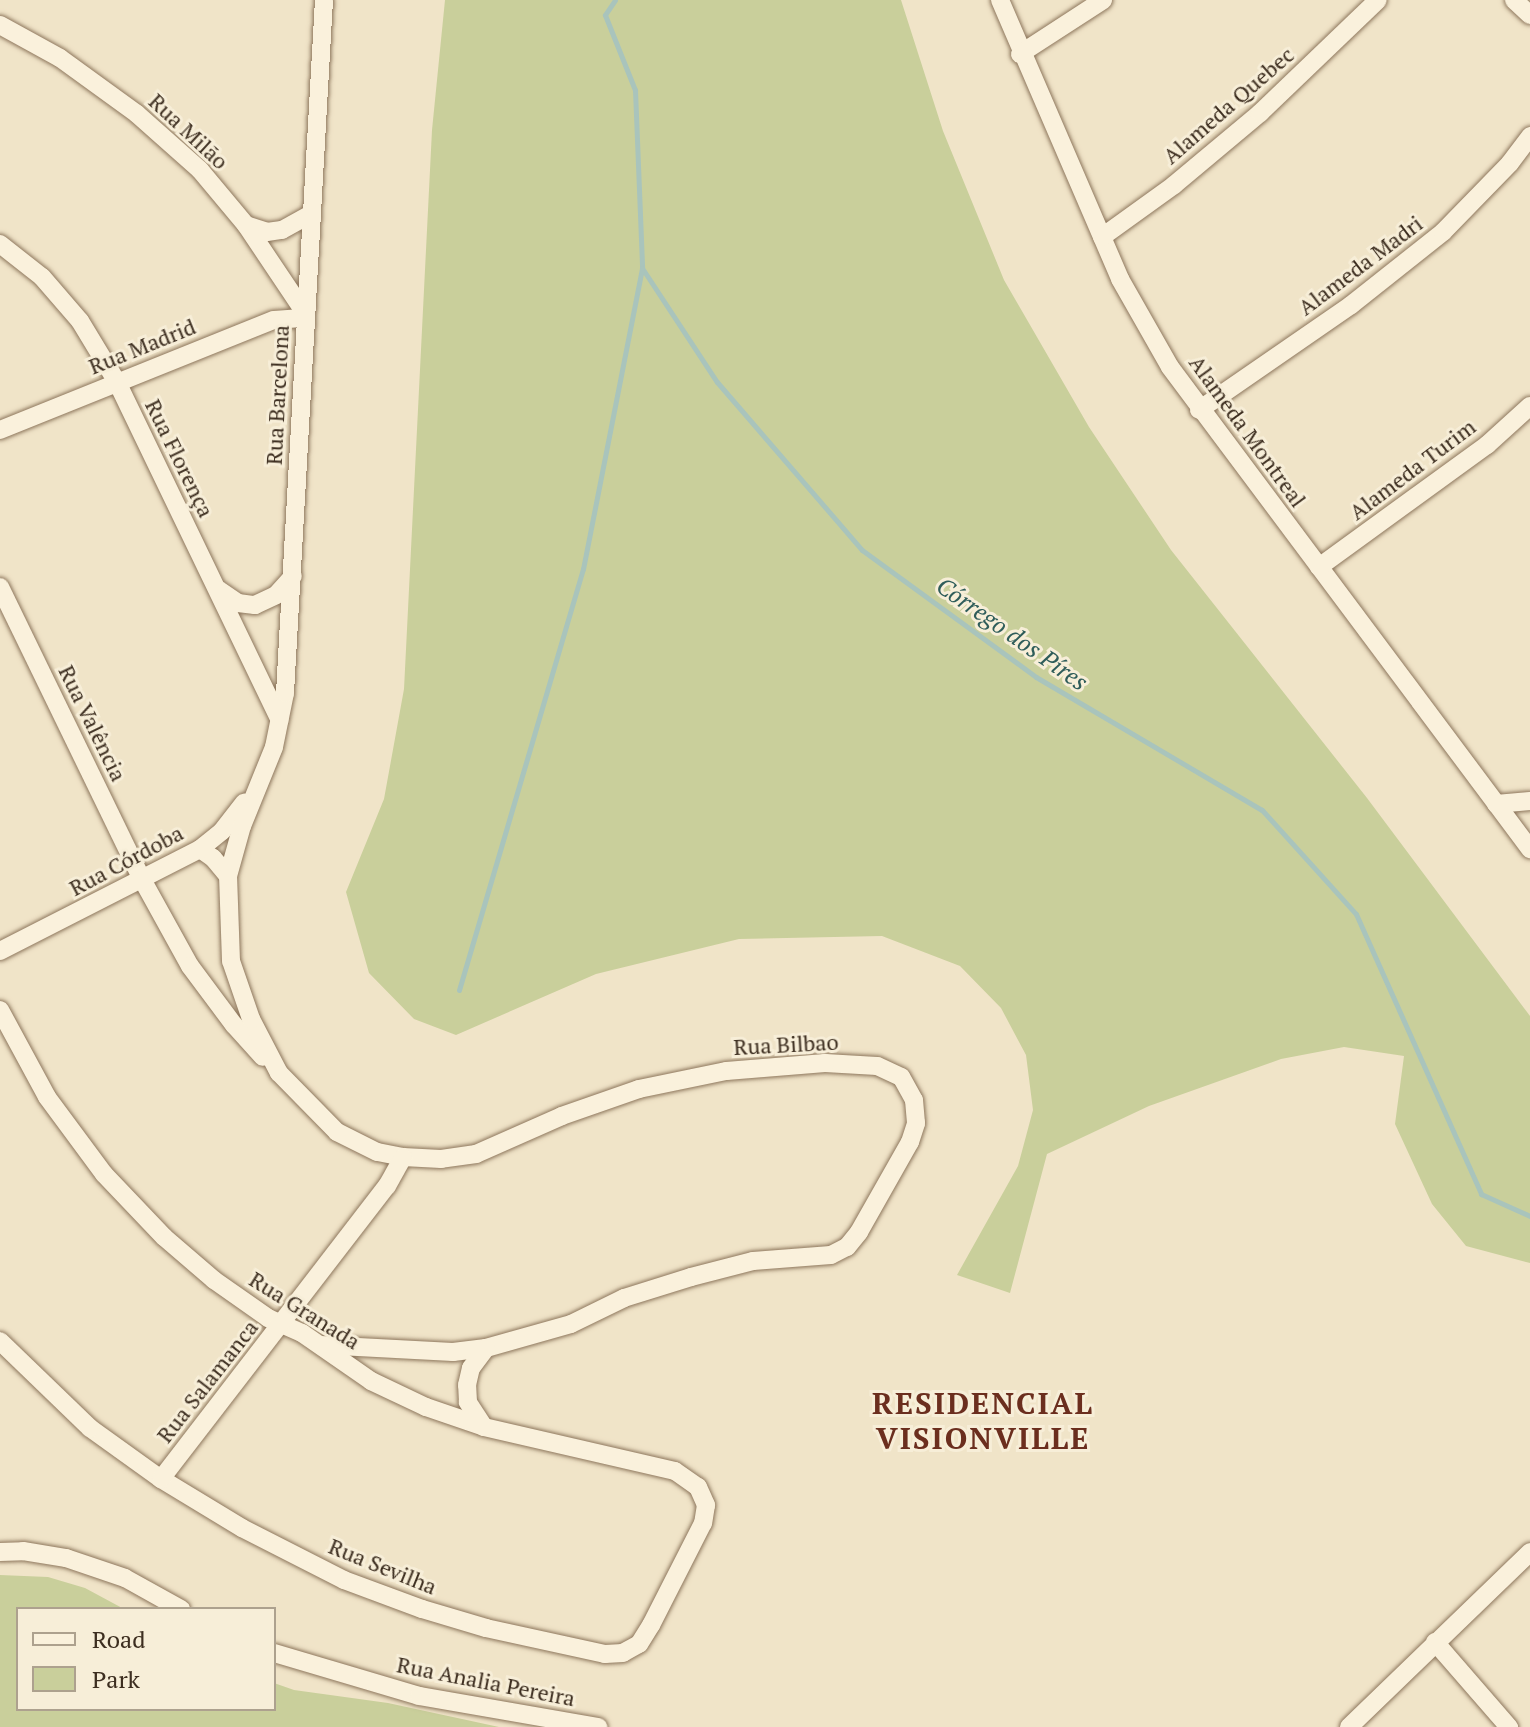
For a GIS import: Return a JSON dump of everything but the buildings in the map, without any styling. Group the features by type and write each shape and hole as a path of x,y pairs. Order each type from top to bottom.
{"street":[{"name":"Rua Barcelona","path":"256,788 274,747 285,693 324,0"},
{"name":"Alameda Montreal","path":"1000,0 1020,54 1127,291 1199,410 1530,849"},
{"path":"1020,54 1103,0"},
{"name":"Alameda Quebec","path":"1102,237 1174,185 1260,113 1378,0"},
{"path":"1514,0 1530,15"},
{"name":"Rua Milão","path":"0,25 60,58 137,114 200,170 246,225 305,316"},
{"name":"Alameda Madri","path":"1199,410 1351,305 1443,232 1530,136"},
{"path":"246,225 267,232 282,230 311,214"},
{"name":"Rua Florença","path":"0,244 42,277 80,321 117,382 280,720"},
{"name":"Rua Madrid","path":"0,430 274,320 305,316"},
{"name":"Alameda Turim","path":"1319,567 1487,445 1528,411"},
{"path":"216,589 238,603 255,605 276,595 293,576"},
{"name":"Rua Valência","path":"0,587 143,881 190,966 234,1025 279,1073"},
{"name":"Rua Córdoba","path":"0,951 143,881 200,849 222,831 256,788"},
{"name":"Rua Bilbao","path":"256,788 228,876 231,961 251,1019 279,1073 337,1132 377,1152 441,1159 476,1154 562,1116 639,1089 726,1071 825,1063 877,1066 901,1077 914,1100 916,1123 910,1142 859,1232 847,1247 831,1255 753,1261 691,1277 624,1298 559,1328 486,1348 438,1351 320,1345"},
{"path":"1496,804 1530,801"},
{"path":"200,849 228,876"},
{"path":"190,966 211,976 222,971 231,961"},
{"name":"Rua Granada","path":"0,1010 47,1097 104,1174 164,1237 214,1280 268,1318 320,1345 371,1381 426,1407 484,1427 675,1471 698,1487"},
{"name":"Rua Salamanca","path":"161,1479 394,1177 403,1157"},
{"name":"Rua Sevilha","path":"0,1341 90,1428 161,1479 242,1528 344,1580 422,1609 486,1628 605,1654 623,1653 639,1644 651,1625 703,1523 706,1505 698,1487"},
{"path":"484,1427 468,1402 467,1385 471,1368 486,1348"},
{"path":"0,1552 23,1551 66,1558 125,1578 177,1607"},
{"path":"1349,1727 1530,1552"},
{"path":"1435,1642 1509,1727"},
{"name":"Rua Analia Pereira","path":"276,1654 419,1696 598,1727"}],"green space":[{"path":"445,0 901,0 943,131 1004,280 1089,427 1171,550 1367,798 1530,1016 1530,1263 1466,1246 1432,1204 1395,1124 1404,1056 1344,1047 1281,1059 1149,1106 1047,1154 1010,1293 957,1275 1018,1166 1033,1110 1026,1055 1001,1008 960,966 882,936 739,939 596,974 456,1035 414,1019 369,973 346,892 384,799 404,689 432,130"},
{"path":"0,1575 48,1577 85,1588 120,1607 16,1607 16,1711 276,1711 276,1684 294,1690 388,1703 499,1727 0,1727"}],"waterway":[{"name":"Córrego dos Píres","path":"615,0 605,15 635,90 642,268 717,382 862,550 1036,677 1262,810 1356,914 1481,1194 1530,1216"},
{"path":"459,990 583,569 642,269"}],"district":[{"name":"RESIDENCIAL VISIONVILLE","path":"983,1420"}]}
